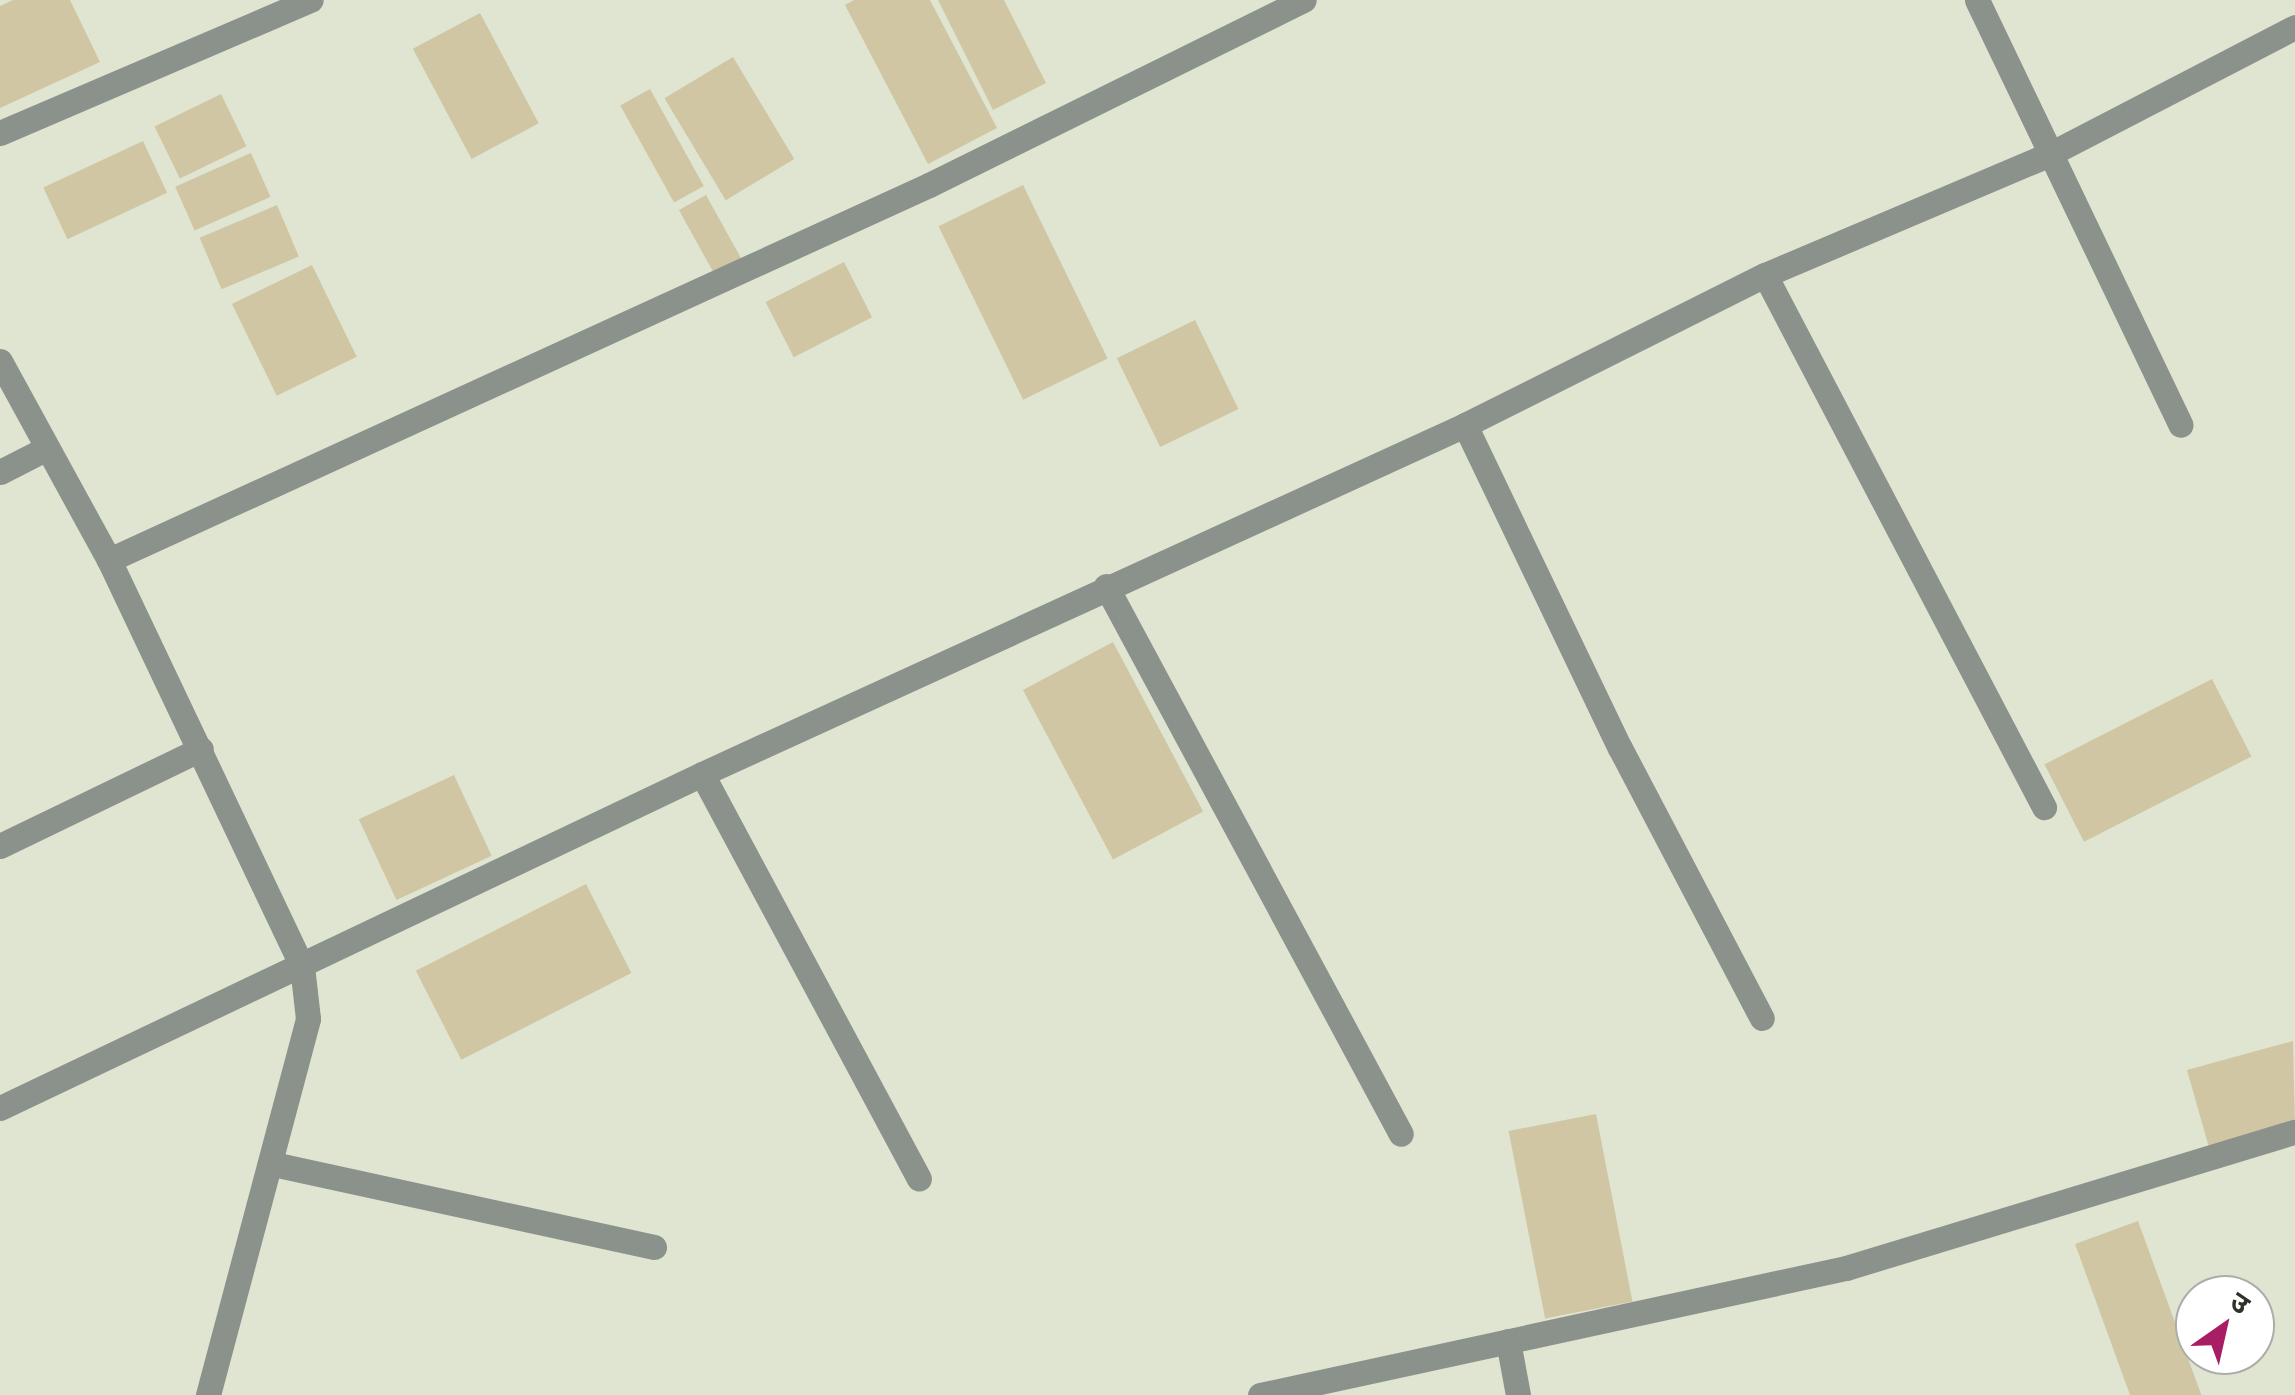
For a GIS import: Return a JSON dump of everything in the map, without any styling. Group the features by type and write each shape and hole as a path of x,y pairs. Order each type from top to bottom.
{"street":[{"path":"0,133 311,0"},
{"path":"109,560 929,185 1304,0"},
{"path":"1976,0 2181,425"},
{"path":"0,1108 702,774 1465,425 1765,276 2050,154 2295,27"},
{"path":"1765,276 2044,806"},
{"path":"0,362 45,450 109,560 302,966 308,1019 274,1164 212,1394"},
{"path":"1465,425 1620,748 1762,1018"},
{"path":"0,472 45,450"},
{"path":"1106,586 1401,1134"},
{"path":"0,846 201,749"},
{"path":"702,774 919,1178"},
{"path":"1260,1395 1846,1268 2295,1132"},
{"path":"274,1164 654,1247"},
{"path":"1508,1342 1518,1395"}],"building":[{"path":"13,0 70,0 100,62 0,108 0,6"},
{"path":"854,0 930,0 997,128 928,164 845,5"},
{"path":"938,0 1004,0 1046,83 993,110"},
{"path":"480,13 539,123 472,159 413,49"},
{"path":"733,57 794,159 726,200 664,98"},
{"path":"650,89 704,186 674,203 620,105"},
{"path":"221,94 246,146 180,179 154,126"},
{"path":"143,141 167,193 67,239 43,187"},
{"path":"251,153 271,197 195,231 175,187"},
{"path":"1023,185 1108,358 1023,400 939,226"},
{"path":"706,195 743,261 716,277 679,210"},
{"path":"277,205 299,257 222,289 200,238"},
{"path":"844,262 872,317 794,357 766,302"},
{"path":"312,265 357,357 277,396 232,304"},
{"path":"1195,320 1238,409 1160,447 1117,358"},
{"path":"1113,642 1203,812 1113,859 1023,690"},
{"path":"2212,679 2251,757 2084,842 2044,764"},
{"path":"454,775 492,856 396,900 359,819"},
{"path":"586,884 631,973 461,1060 416,971"},
{"path":"2293,1041 2295,1127 2210,1151 2187,1070"},
{"path":"1596,1114 1632,1301 1545,1318 1509,1131"},
{"path":"2138,1221 2175,1323 2175,1375 2194,1375 2201,1395 2130,1395 2075,1244"}]}
